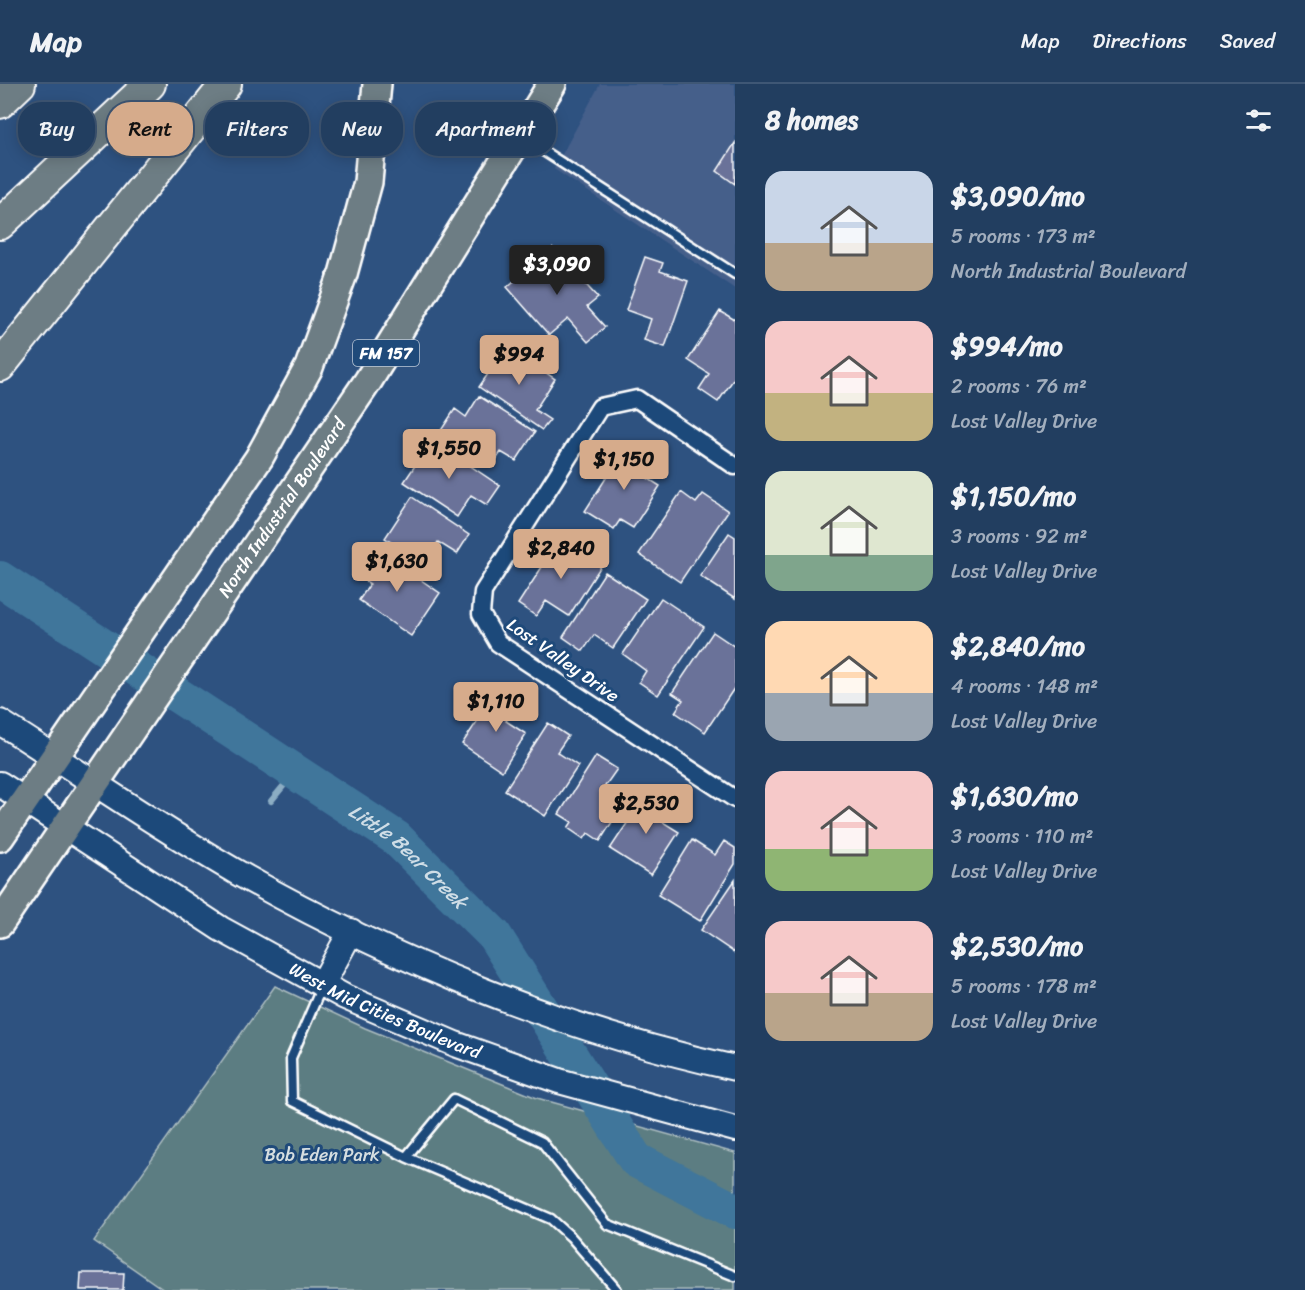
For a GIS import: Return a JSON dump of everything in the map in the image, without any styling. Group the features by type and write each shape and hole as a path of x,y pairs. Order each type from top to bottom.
{"highway":[{"path":"0,103 20,84"},
{"path":"0,224 150,84"},
{"path":"0,366 226,84"}],"main road":[{"path":"0,837 172,589 259,458 309,367 343,274 368,182 377,84"},
{"name":"North Industrial Boulevard","path":"542,102 552,84"},
{"name":"North Industrial Boulevard","path":"0,923 368,381 510,156"},
{"path":"0,722 237,872 351,931 501,999 601,1031 735,1068"},
{"name":"West Mid Cities Boulevard","path":"0,783 221,929 345,997 455,1044 559,1081 735,1129"},
{"path":"322,985 351,931"}],"street":[{"name":"Lost Valley Drive","path":"735,466 637,399 600,407 483,592 481,614 498,643 735,799"}],"lane":[{"path":"550,156 735,273"},
{"path":"322,985 291,1058 292,1101 406,1157 551,1219 571,1237 617,1290"},
{"path":"406,1157 454,1099 542,1143 608,1224 735,1276"}],"shaded area":[{"path":"600,84 735,84 735,289 554,169"}],"green space":[{"name":"Bob Eden Park","path":"275,986 365,1028 537,1098 735,1153 735,1290 164,1290 94,1241"}],"building":[{"path":"735,143 735,184 717,171"},
{"path":"553,248 598,298 587,307 605,327 588,342 568,319 549,335 507,287"},
{"path":"645,257 663,263 660,271 688,281 665,347 644,340 651,319 626,310"},
{"path":"720,311 735,320 735,377 718,402 699,389 709,374 688,360"},
{"path":"507,346 555,379 535,410 550,420 542,430 479,387"},
{"path":"479,396 535,432 516,461 501,452 492,466 440,432 455,409 466,417"},
{"path":"432,440 500,486 487,505 471,495 457,517 404,482"},
{"path":"629,442 649,455 638,472 660,486 633,528 620,520 614,529 585,511"},
{"path":"681,492 696,503 703,494 728,511 680,582 639,554"},
{"path":"412,497 469,535 457,554 438,542 423,564 385,538"},
{"path":"729,533 735,537 735,599 700,576"},
{"path":"560,539 601,566 569,616 546,601 536,616 518,604"},
{"path":"377,550 440,593 411,636 359,600 370,584 359,577"},
{"path":"605,572 646,599 613,648 594,635 583,651 563,637"},
{"path":"661,598 704,627 658,695 639,682 646,671 623,654"},
{"path":"713,632 735,647 735,687 705,732 675,712 683,700 672,693"},
{"path":"498,690 518,703 506,721 526,734 502,771 462,744"},
{"path":"548,723 568,736 557,752 578,766 545,816 505,790"},
{"path":"596,756 617,769 605,786 626,800 600,841 588,833 584,839 568,828 572,822 559,814"},
{"path":"649,790 668,802 658,819 679,832 651,875 610,849"},
{"path":"692,840 715,855 724,841 735,848 735,864 700,921 658,895"},
{"path":"735,880 735,953 701,930"},
{"path":"81,1273 124,1273 123,1290 80,1290"}],"waterway":[{"name":"Little Bear Creek","path":"0,579 396,838 494,935 636,1160 735,1211"},
{"path":"271,801 295,772"}]}
